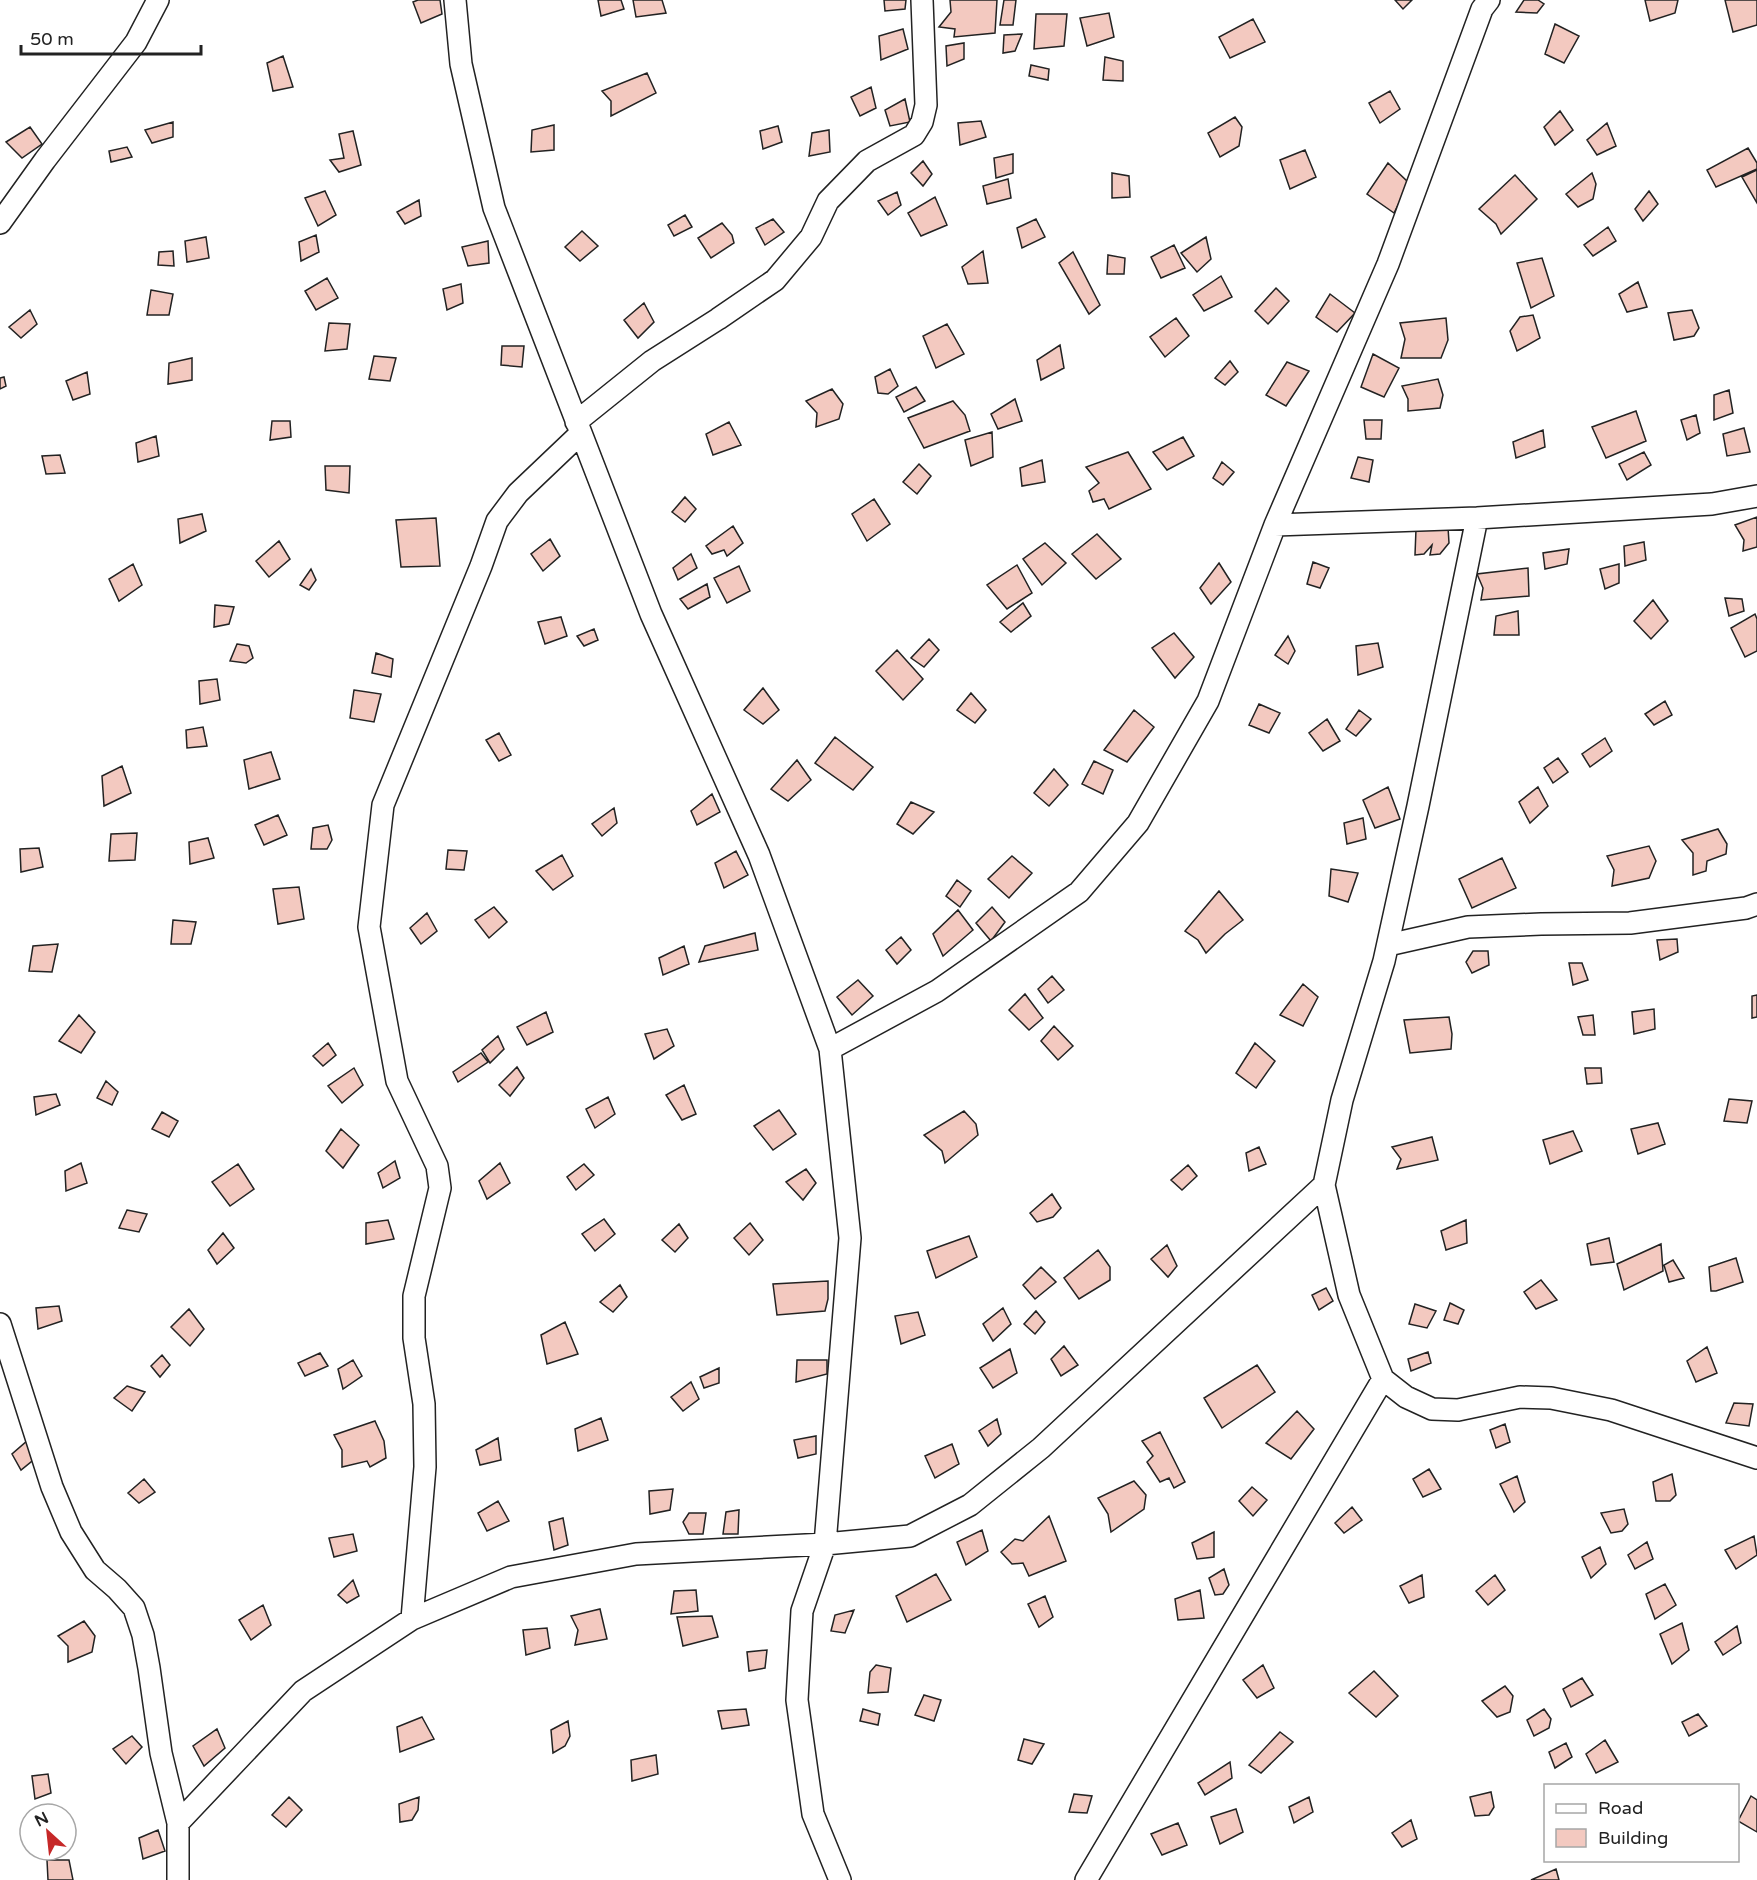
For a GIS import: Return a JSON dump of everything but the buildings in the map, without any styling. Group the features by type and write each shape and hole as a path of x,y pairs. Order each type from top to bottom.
{"street":[{"path":"0,223 45,160 136,42 158,0"},
{"path":"455,0 461,64 494,208 651,614 759,855 830,1049 850,1238 825,1544 802,1611 796,1700 813,1814 840,1880"},
{"path":"412,1619 425,1467 424,1404 414,1338 414,1296 440,1188 436,1166 397,1081 369,927 383,805 481,566 497,521 518,493 578,428 652,361 718,320 775,280 811,237 828,201 867,161 915,135 922,122 926,105 922,0"},
{"path":"830,1049 937,991 1079,892 1138,823 1208,701 1275,525 1388,264 1480,3"},
{"path":"1275,525 1477,518 1712,504 1757,496"},
{"path":"1477,518 1419,807 1388,945 1342,1100 1324,1185 1349,1295 1383,1379 1406,1397 1432,1409 1458,1410 1520,1397 1551,1398 1611,1410 1757,1458"},
{"path":"1388,945 1468,927 1630,923 1746,908 1757,904"},
{"path":"177,1823 303,1691 412,1619 511,1577 636,1554 825,1544 910,1536 970,1505 1041,1448 1324,1185"},
{"path":"0,1323 52,1487 71,1532 95,1570 117,1588 134,1608 143,1635 161,1753 177,1823 178,1880"},
{"path":"1086,1880 1383,1379"}]}
